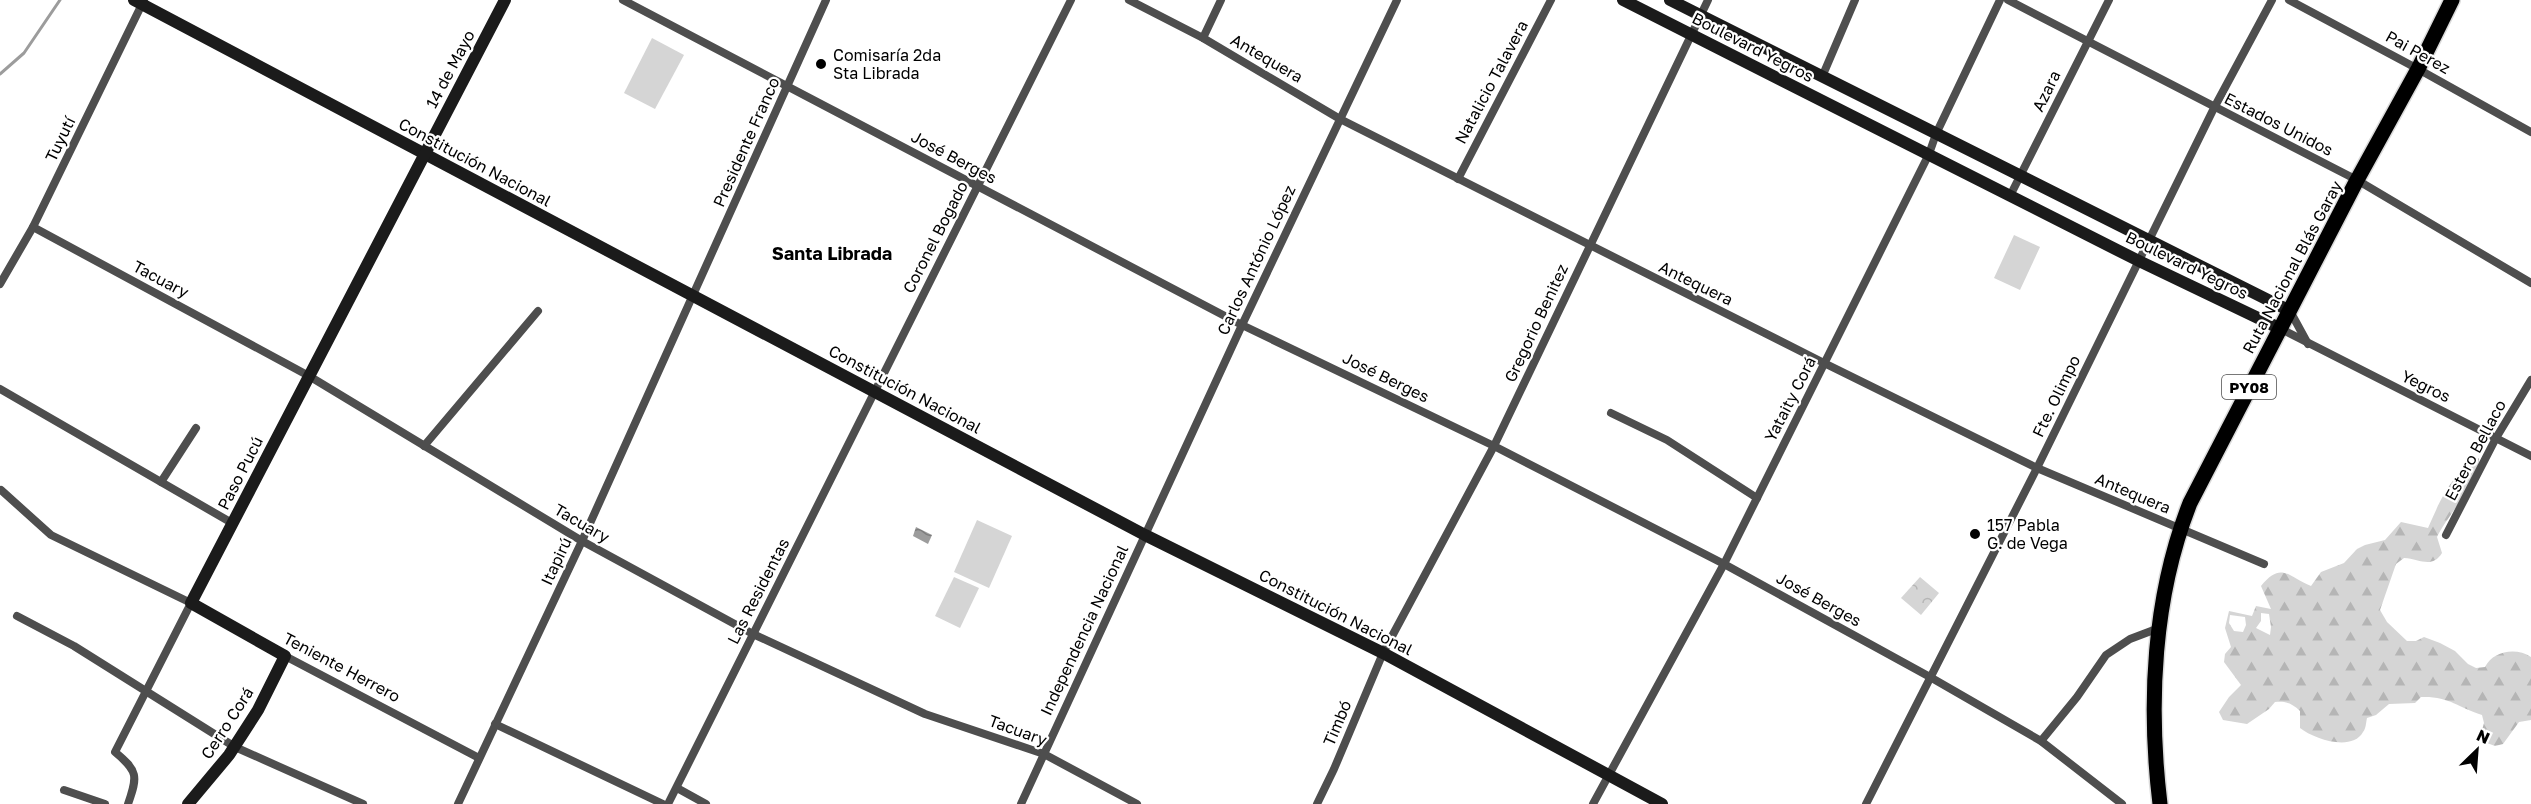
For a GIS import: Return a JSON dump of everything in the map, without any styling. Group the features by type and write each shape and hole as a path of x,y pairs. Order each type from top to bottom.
{"highway":[{"name":"Ruta Nacional Blás Garay","path":"2160,804 2154,757 2159,628 2180,529 2190,503 2279,328 2418,69 2452,0"}],"main road":[{"name":"14 de Mayo","path":"425,154 506,0"},
{"name":"Boulevard Yegros","path":"1623,0 2139,261 2279,328"},
{"name":"Boulevard Yegros","path":"1670,0 2150,243 2290,311"},
{"name":"Constitución Nacional","path":"140,2 1145,535 1383,653 1662,804"},
{"name":"Paso Pucú","path":"191,603 425,154"},
{"name":"Teniente Herrero","path":"191,603 285,656"},
{"name":"Cerro Corá","path":"188,804 235,747 258,710 285,656"}],"street":[{"name":"Presidente Franco","path":"693,296 826,0"},
{"name":"Coronel Bogado","path":"874,392 1071,0"},
{"name":"Antequera","path":"1129,0 1203,38 1340,119 1824,363 2037,468 2264,564"},
{"path":"1203,38 1221,0"},
{"name":"Carlos António López","path":"1145,535 1242,324 1397,0"},
{"name":"Natalicio Talavera","path":"1458,179 1551,0"},
{"name":"Gregorio Benitez","path":"1383,653 1494,446 1708,0"},
{"path":"1822,76 1855,0"},
{"name":"Yataity Corá","path":"1593,804 1724,564 1929,154 1936,134 2000,0"},
{"name":"Estados Unidos","path":"2008,0 2357,180 2531,283"},
{"name":"Azara","path":"2010,196 2109,0"},
{"name":"Fte. Olimpo","path":"1866,804 2150,243 2214,108 2272,0"},
{"name":"Pai Perez","path":"2289,0 2531,132"},
{"name":"Tuyutí","path":"0,284 33,227 140,2"},
{"name":"José Berges","path":"629,2 1242,324 1494,446 1724,564 2041,741 2122,804"},
{"name":"Tacuary","path":"33,227 309,376 582,541 753,634 925,714 1044,754 1137,804"},
{"name":"Itapirú","path":"458,804 582,541 693,296"},
{"path":"424,446 538,311"},
{"path":"2290,311 2308,345"},
{"name":"Boulevard Yegros","path":"2279,328 2308,345"},
{"name":"Yegros","path":"2308,345 2531,456"},
{"name":"Estero Bellaco","path":"2446,535 2496,438 2531,380"},
{"path":"0,389 232,523"},
{"name":"Las Residentas","path":"668,804 874,392"},
{"path":"1611,413 1666,440 1757,498"},
{"path":"161,482 196,428"},
{"path":"1,490 51,535 191,603"},
{"name":"Independencia Nacional","path":"1021,804 1145,535"},
{"name":"Paso Pucú","path":"128,804 136,780 132,766 115,752 191,603"},
{"path":"17,615 74,646 235,747 363,804"},
{"path":"2041,741 2077,697 2106,655 2130,639 2159,628"},
{"name":"Timbó","path":"1317,804 1383,653"},
{"name":"Teniente Herrero","path":"285,656 479,758"},
{"path":"495,724 663,804"},
{"path":"678,788 706,804"},
{"path":"64,790 105,804"}],"green space":[{"path":"652,38 684,55 655,109 624,93"},
{"path":"2014,235 2040,247 2020,290 1994,278"},
{"path":"2479,458 2478,467 2469,487 2437,537 2442,553 2430,562 2404,558 2396,564 2380,610 2387,622 2407,641 2416,641 2424,637 2440,643 2455,651 2468,664 2476,668 2485,667 2493,657 2505,652 2519,652 2531,657 2531,720 2519,722 2503,744 2495,746 2479,740 2484,723 2482,715 2446,700 2431,697 2421,697 2415,703 2389,704 2376,715 2367,718 2365,729 2358,738 2342,742 2333,742 2314,736 2300,728 2300,711 2286,702 2275,702 2247,724 2223,720 2219,712 2241,685 2224,662 2225,654 2231,647 2225,628 2229,611 2252,616 2256,606 2271,609 2261,586 2275,574 2286,573 2311,586 2321,572 2344,563 2357,549 2365,545 2385,540 2401,522 2428,528 2448,488 2469,464","holes":["2261,613 2269,614 2270,635 2256,628 2261,621","2230,615 2245,617 2246,625 2243,632 2234,631 2229,623"]},
{"path":"977,520 1012,536 989,588 954,572"},
{"path":"954,577 979,588 960,628 935,616"},
{"path":"1920,577 1939,593 1921,615 1901,598"}],"water":[{"path":"916,527 932,535 928,544 913,536"}],"waterway":[{"path":"0,74 24,53 60,0"}],"place":[{"name":"Comisaría 2da Sta Librada","path":"821,64"},
{"name":"157 Pabla G. de Vega","path":"1975,534"}],"district":[{"name":"Santa Librada","path":"832,253"}]}
